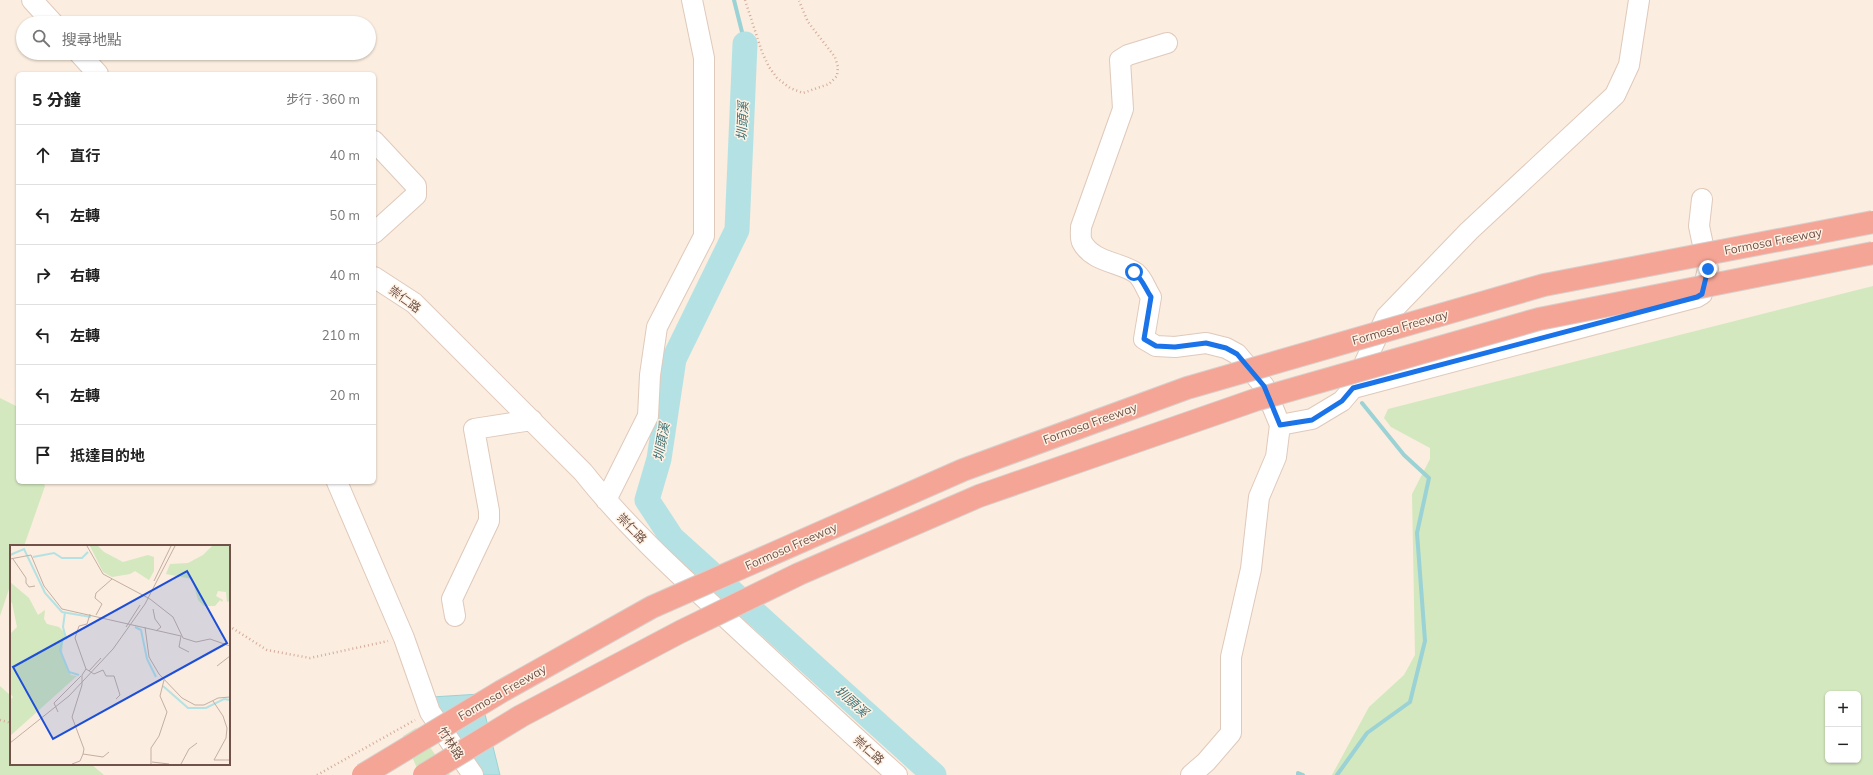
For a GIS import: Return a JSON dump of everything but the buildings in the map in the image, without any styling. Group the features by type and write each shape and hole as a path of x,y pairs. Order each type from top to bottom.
{"highway":[{"name":"Formosa Freeway","path":"363,775 502,691 652,607 963,470 1187,388 1544,285 1873,222"},
{"path":"424,775 520,716 680,632 799,574 979,496 1255,400 1539,319 1873,253"}],"street":[{"path":"32,0 46,16"},
{"path":"606,500 648,416 650,375 657,327 704,236 704,58 692,0"},
{"path":"1280,425 1312,420 1342,401 1353,388 1386,317 1469,231 1615,95 1629,64 1639,0"},
{"path":"1167,43 1128,55 1120,60 1123,109 1081,227 1081,241 1088,249 1098,256 1134,272 1143,280 1145,288 1151,297 1144,339 1156,346 1175,347 1206,343 1226,348 1237,354 1264,386 1280,425 1276,457 1260,497 1251,569 1232,657 1231,732 1206,762 1191,775"},
{"path":"86,60 96,72"},
{"path":"376,143 416,186 416,195 376,231"},
{"path":"1353,388 1697,297 1702,294 1708,269 1699,226 1702,199"},
{"name":"崇仁路","path":"376,278 414,303 583,472 606,500 652,549 835,720 897,775"},
{"path":"455,616 452,599 489,521 489,511 474,429 532,420"},
{"name":"竹林路","path":"337,484 404,638 430,712 473,775"}],"path":[{"path":"745,0 762,52 769,67 777,78 790,88 803,93 829,84 837,76 838,67 835,57 808,22 799,1"},
{"path":"230,627 267,650 310,658 404,638"},
{"path":"317,775 430,712"},
{"path":"0,720 10,723"}],"green space":[{"path":"1873,286 1873,775 1332,775 1369,707 1404,675 1415,655 1412,494 1430,459 1430,448 1391,427 1384,418 1388,409"},
{"path":"0,398 16,406 16,484 44,484 45,486 24,545 10,545 10,586 0,616"},
{"path":"0,686 10,695 10,765 92,765 104,775 0,775"},
{"path":"416,728 450,775 420,775 403,736"}],"water":[{"path":"480,694 500,775 484,775 432,697"}],"waterway":[{"name":"圳頭溪","path":"734,0 745,44"},
{"name":"圳頭溪","path":"745,44 737,230 674,359 659,459 647,500 672,538 934,775"},
{"path":"1337,775 1367,733 1410,702 1425,641 1417,533 1429,478 1404,455 1362,403"},
{"path":"1298,775 1298,773 1303,775"}],"route":[{"path":"1134,272 1143,280 1145,288 1151,297 1144,339 1156,346 1175,347 1206,343 1226,348 1237,354 1264,386 1280,425 1312,420 1342,401 1353,388 1697,297 1702,294 1708,269"}]}
